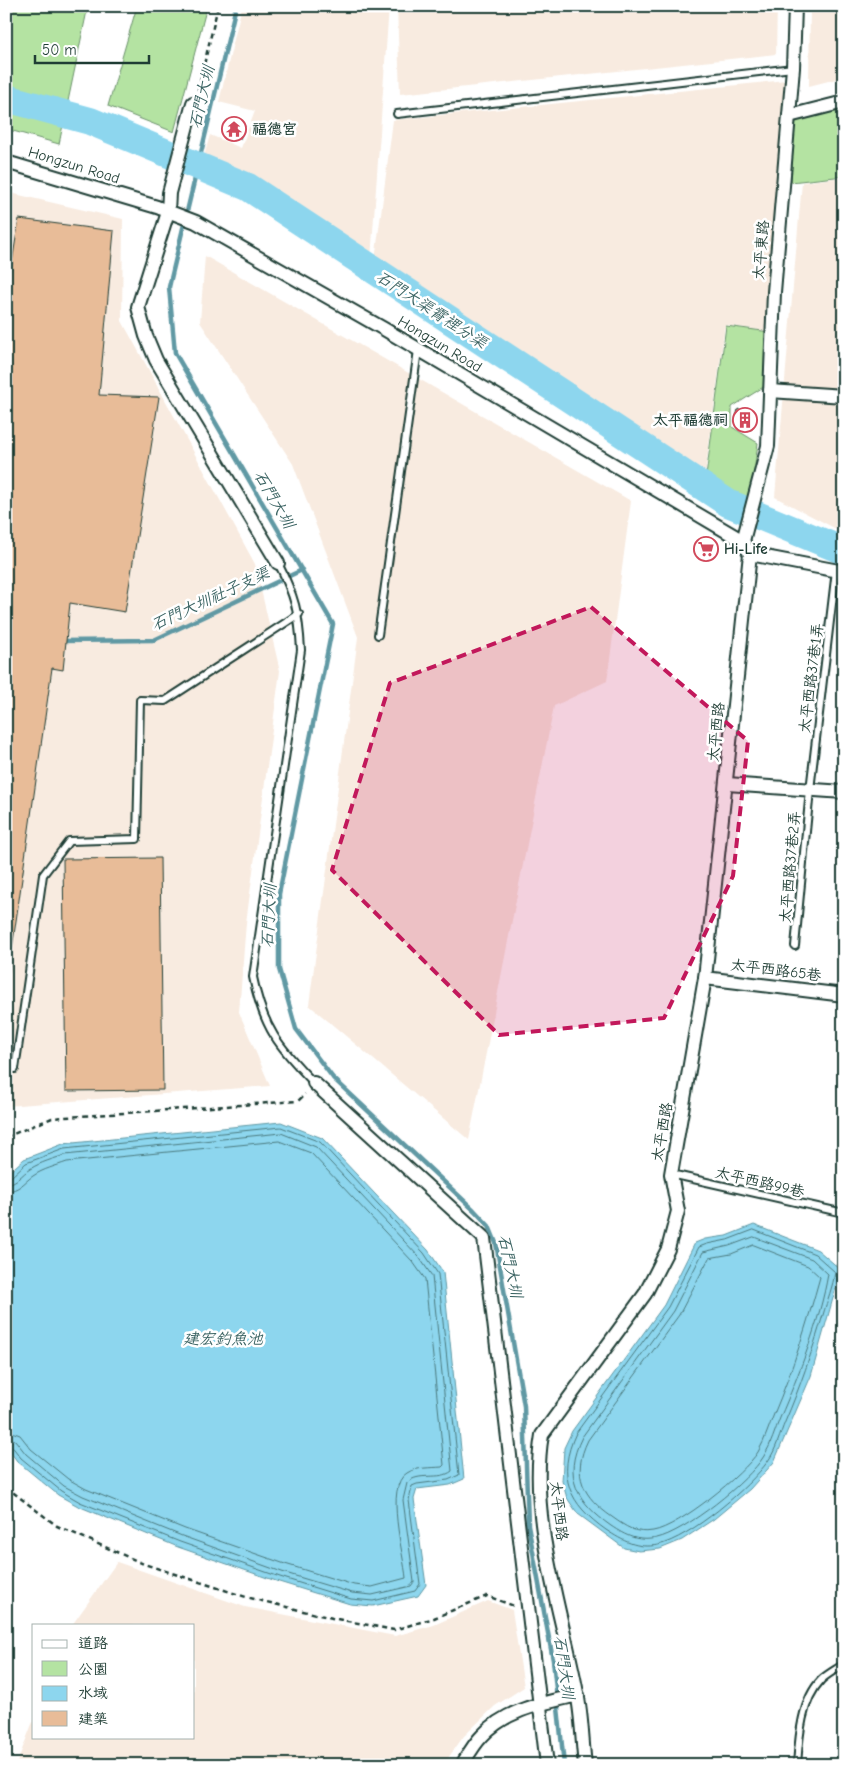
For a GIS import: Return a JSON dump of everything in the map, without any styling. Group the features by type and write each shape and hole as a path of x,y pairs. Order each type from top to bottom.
{"street":[{"name":"太平東路","path":"743,541 768,446 774,292 790,116 794,6"},
{"path":"790,116 844,102"},
{"path":"193,103 169,193 173,214 138,307 146,336 156,360 278,563"},
{"name":"Hongzun Road","path":"6,162 157,207 196,222 743,541"},
{"path":"770,391 844,396"},
{"path":"743,541 750,554 840,570"},
{"name":"太平西路","path":"585,1765 540,1512 538,1462 542,1435 645,1294 668,1249 678,1211 671,1174 705,978 750,554"},
{"path":"727,784 844,792"},
{"name":"太平西路65巷","path":"705,978 844,995"},
{"path":"314,1083 484,1238 543,1704 547,1765"},
{"path":"462,1765 482,1736 501,1719 572,1696"}],"lane":[{"path":"397,114 793,68"},
{"path":"378,635 418,350"},
{"path":"278,563 289,584 299,614 301,650 253,977 258,1002 267,1026 284,1052 314,1083"},
{"name":"太平西路37巷1弄","path":"810,790 840,570"},
{"path":"15,1070 43,875 69,840 137,839 140,700 165,701 299,614"},
{"name":"太平西路37巷2弄","path":"795,946 810,790"},
{"name":"太平西路99巷","path":"671,1174 844,1213"},
{"path":"797,1765 798,1742 806,1705 821,1680 844,1664"}],"path":[{"path":"193,103 218,6"},
{"path":"6,1137 52,1118 298,1102 314,1083"},
{"path":"6,1487 57,1526 144,1564 246,1597 332,1618 394,1630 434,1618 487,1596 518,1607"}],"highlighted area":[{"path":"591,607 748,741 733,876 664,1018 499,1035 332,870 390,683"}],"shaded area":[{"path":"242,6 389,6 371,259 250,182 202,163 210,135 241,148 255,111 219,102"},
{"path":"397,6 777,6 776,54 400,94"},
{"path":"810,6 844,6 844,77 809,86"},
{"path":"786,80 766,331 725,325 704,483 375,260 393,120"},
{"path":"844,177 844,533 775,497 802,182"},
{"path":"6,192 123,219 122,321 255,564 280,671 246,923 239,1012 270,1086 6,1106"},
{"path":"205,256 631,501 607,681 554,706 469,1140 309,1005 358,637 293,464 200,322"},
{"path":"117,1562 245,1607 395,1636 434,1625 488,1601 512,1610 524,1687 495,1706 464,1736 443,1765 16,1765 32,1724 32,1738 195,1738 195,1624 73,1624"}],"green space":[{"path":"6,6 88,6 59,144 6,129"},
{"path":"137,6 207,6 174,132 108,106"},
{"path":"844,104 844,176 791,182 795,117"},
{"path":"726,326 770,332 765,386 732,407 732,427 758,443 749,508 730,500 705,484"}],"water":[{"name":"建宏釣魚池","path":"281,1122 322,1138 428,1250 443,1272 464,1479 450,1485 417,1489 414,1499 426,1585 418,1596 373,1606 350,1604 178,1547 78,1506 58,1495 17,1461 6,1446 6,1175 24,1159 63,1144"},
{"path":"754,1225 818,1250 841,1270 811,1376 774,1462 750,1489 714,1519 682,1540 660,1549 639,1551 624,1548 578,1514 567,1498 562,1481 564,1448 572,1431 664,1305 695,1243 705,1239 726,1236"}],"building":[{"name":"福德宮","path":"228,120 245,126 240,139 223,132"},
{"path":"19,219 114,231 99,395 159,397 125,612 70,603 63,670 52,668 6,991 6,300"},
{"name":"太平福德祠","path":"738,409 755,418 751,430 735,422"},
{"path":"160,858 163,1090 66,1091 63,859"}],"waterway":[{"name":"石門大圳","path":"236,6 169,287 175,353 333,624 279,894 279,969 296,1029 333,1078 474,1210 489,1226 496,1243 524,1406 528,1525 553,1660 564,1765"},
{"name":"石門大渠霄裡分渠","path":"6,98 90,121 248,187 728,503 844,551"},
{"name":"石門大圳社子支渠","path":"61,641 154,640 302,570"}],"place":[{"name":"福德宮","path":"234,129"},
{"name":"太平福德祠","path":"745,420"},
{"name":"Hi-Life","path":"706,549"}]}
